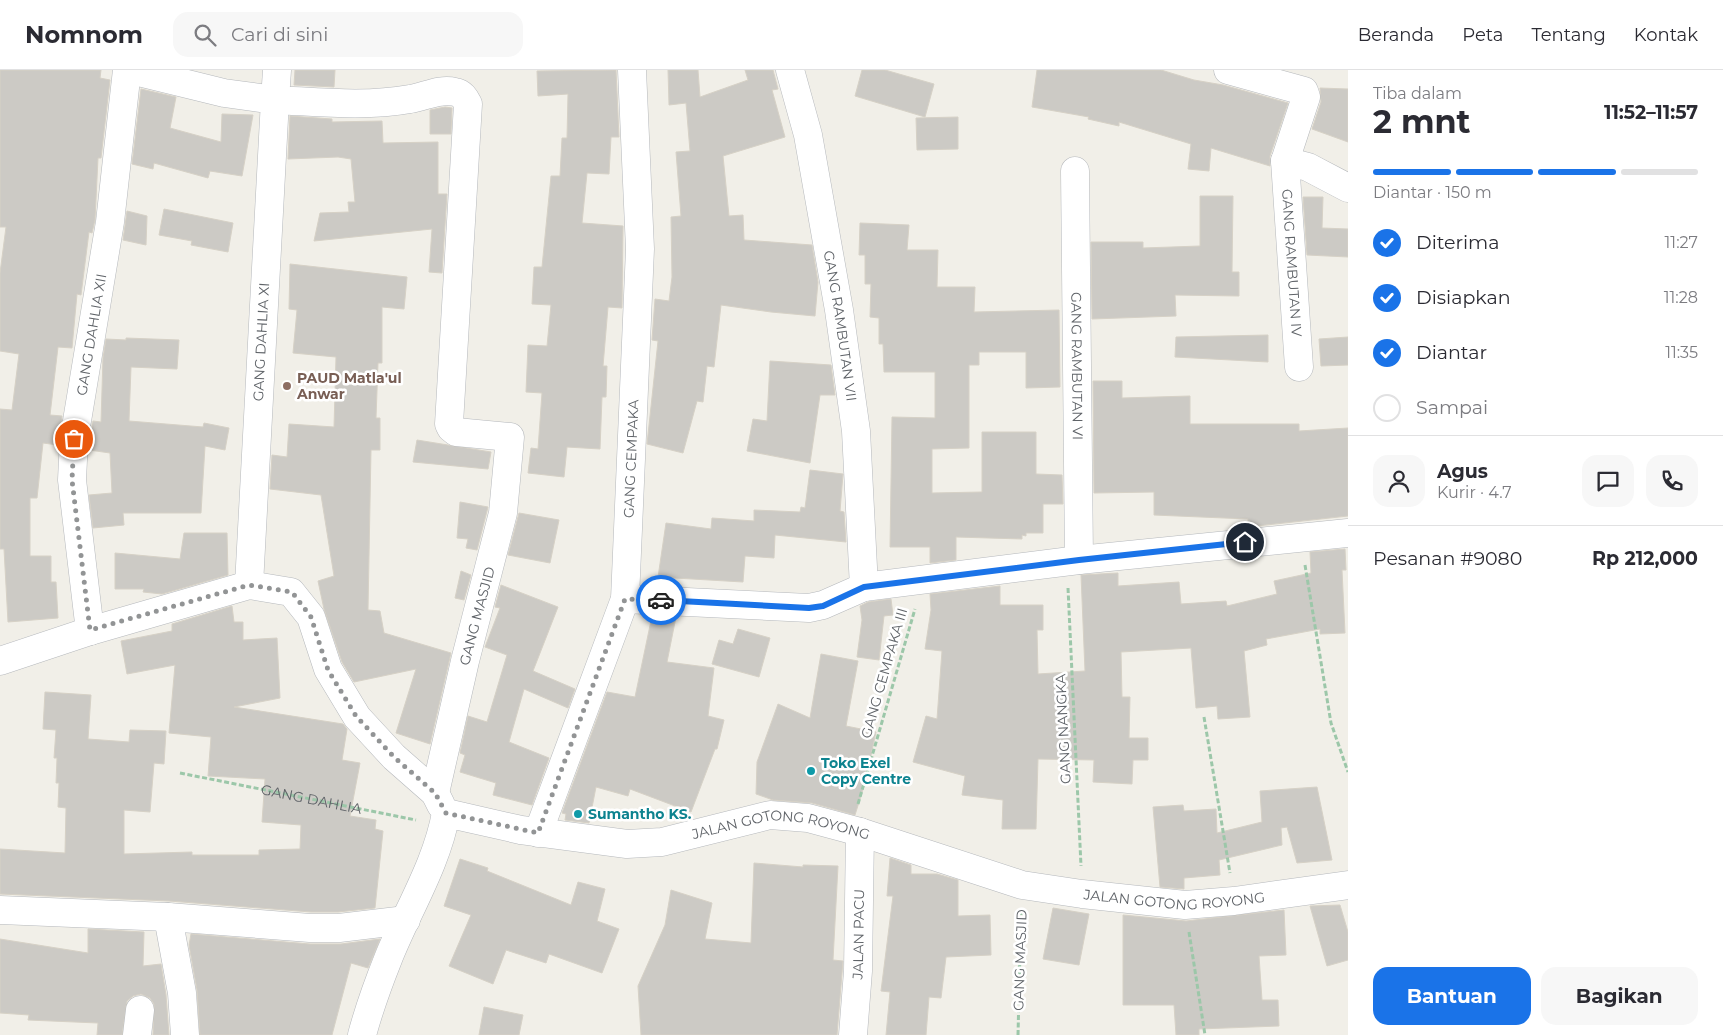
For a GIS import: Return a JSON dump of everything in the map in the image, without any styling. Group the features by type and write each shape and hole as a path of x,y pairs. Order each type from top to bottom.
{"street":[{"path":"128,70 224,92 275,100 349,104 411,99 429,93 453,81"},
{"name":"GANG DAHLIA XII","path":"90,630 72,480 74,439 110,222 128,70"},
{"name":"GANG DAHLIA XI","path":"249,585 278,70"},
{"name":"GANG CEMPAKA","path":"538,833 625,599 640,249 632,70"},
{"name":"GANG RAMBUTAN VII","path":"790,70 808,135 839,310 854,412 864,587"},
{"path":"1228,70 1304,91 1306,96 1285,161 1308,167 1348,188"},
{"name":"GANG MASJID","path":"441,810 465,660 502,521 510,438 456,432 449,424 468,104 453,81"},
{"name":"GANG RAMBUTAN IV","path":"1285,161 1299,367"},
{"name":"GANG RAMBUTAN VI","path":"1073,561 1075,171"},
{"path":"625,599 809,608 823,606 864,587 1073,561 1300,536 1348,533"},
{"path":"0,661 90,630 249,585 292,592 311,617 328,670 356,716 441,810 406,920 388,958 362,1035"},
{"name":"JALAN GOTONG ROYONG","path":"441,810 538,833 604,842 644,844 662,842 770,815 808,818 856,830 1022,885 1082,894 1184,905 1234,901 1348,885"},
{"name":"JALAN PACU","path":"854,1035 858,971 856,830"},
{"path":"0,910 168,917 310,928 339,928 406,920"},
{"path":"168,917 182,993 185,1035"}],"path":[{"path":"1300,536 1331,723 1348,772"},
{"name":"GANG NANGKA","path":"1073,561 1082,894"},
{"name":"GANG CEMPAKA III","path":"856,830 923,581"},
{"path":"1204,716 1234,901"},
{"name":"GANG DAHLIA","path":"180,773 441,810"},
{"name":"GANG MASJID","path":"1018,1035 1022,885"},
{"path":"1184,905 1205,1035"}],"building":[{"path":"0,70 101,70 100,78 110,80 101,158 98,158 95,220 92,233 89,232 81,295 77,294 72,348 58,347 50,415 62,416 58,445 43,443 37,498 30,498 30,556 51,556 51,582 56,582 58,618 8,622 4,549 0,549 0,409 12,410 19,354 0,351 0,273 6,227 0,227"},
{"path":"295,70 335,70 334,87 294,85"},
{"path":"616,70 619,137 611,137 609,174 587,173 582,223 623,226 622,308 608,307 603,366 607,366 606,397 602,397 600,449 567,447 564,477 528,473 531,448 538,449 542,393 526,392 528,345 547,346 551,305 532,304 534,267 542,267 551,176 560,176 562,138 567,138 568,94 538,96 537,71"},
{"path":"668,70 698,70 700,97 748,80 745,70 773,70 778,89 772,90 785,137 723,156 729,216 743,215 744,240 812,245 818,282 815,316 721,305 714,367 707,366 703,402 697,401 683,453 647,444 658,341 652,340 655,299 669,301 672,277 671,217 681,216 676,152 690,151 686,103 669,105"},
{"path":"862,70 885,70 934,84 925,117 855,96"},
{"path":"1037,70 1161,70 1288,103 1270,156 1270,166 1211,148 1209,171 1188,169 1191,144 1119,122 1119,126 1088,119 1089,117 1032,107"},
{"path":"1320,88 1348,89 1348,142 1312,129 1321,102"},
{"path":"141,89 176,97 170,128 221,142 222,114 253,115 242,176 210,171 208,178 154,163 153,169 132,164"},
{"path":"445,107 452,108 451,134 430,134 430,110"},
{"path":"290,116 332,119 332,122 382,121 383,143 438,142 438,194 447,194 442,273 429,272 432,229 314,241 320,213 349,212 348,202 355,202 351,159 338,157 288,159"},
{"path":"958,117 958,149 917,150 916,118"},
{"path":"1200,196 1233,196 1232,272 1239,272 1239,296 1175,295 1176,316 1092,319 1091,242 1143,242 1143,248 1200,246"},
{"path":"1303,197 1323,197 1322,228 1348,229 1348,257 1307,255"},
{"path":"164,209 233,223 228,252 191,245 192,241 159,235"},
{"path":"127,211 147,216 146,245 123,240"},
{"path":"860,223 909,225 907,250 938,250 937,287 975,287 974,312 1059,310 1060,387 1026,388 1026,352 979,352 979,365 969,365 969,448 932,449 932,493 982,492 982,432 1036,432 1036,474 1062,475 1063,504 1043,504 1043,533 1026,533 1026,536 1022,535 1022,539 956,537 956,560 930,563 930,547 890,547 892,417 935,418 935,372 884,372 883,344 879,344 879,318 870,317 871,284 865,284 865,255 859,255"},
{"path":"290,264 407,277 404,309 382,307 382,363 378,363 376,418 380,418 380,450 371,450 368,610 380,611 384,633 451,653 430,744 396,733 416,669 354,682 342,662 324,609 318,581 334,576 321,495 270,489 272,455 287,457 289,424 334,427 336,357 293,353 297,310 289,309"},
{"path":"1268,335 1268,362 1175,357 1176,337"},
{"path":"1348,337 1348,365 1321,366 1319,339"},
{"path":"126,338 179,340 177,369 131,367 129,421 203,427 204,423 229,428 225,450 205,446 201,513 123,513 124,525 93,528 89,495 112,493 110,453 89,450 93,421 101,422 103,358 106,339 126,340"},
{"path":"770,361 831,365 835,395 820,395 810,463 747,451 753,419 767,421"},
{"path":"1093,381 1122,381 1122,398 1190,396 1190,424 1299,424 1299,431 1348,428 1348,516 1248,527 1248,519 1154,515 1154,492 1094,493"},
{"path":"417,440 491,452 488,469 413,462"},
{"path":"810,470 843,474 840,511 844,512 846,542 775,535 774,558 745,556 743,582 658,577 666,523 711,529 712,518 754,521 754,510 800,512 801,507 805,508"},
{"path":"460,502 488,507 477,550 466,548 468,539 457,538"},
{"path":"519,513 559,520 550,563 508,555"},
{"path":"184,533 227,533 228,575 162,594 143,592 144,589 115,589 115,553 180,559"},
{"path":"1345,549 1346,570 1342,570 1345,633 1320,634 1320,629 1266,639 1267,645 1244,651 1250,717 1218,719 1217,706 1196,708 1191,648 1121,652 1122,697 1130,697 1129,738 1148,738 1148,760 1133,760 1132,784 1093,782 1094,760 1038,759 1036,829 1002,829 1003,800 962,795 965,776 913,762 926,716 937,719 942,651 925,649 931,610 930,594 1000,586 1000,605 1043,605 1043,630 1037,630 1038,674 1085,671 1081,575 1118,573 1118,586 1179,582 1181,604 1226,601 1227,606 1277,594 1274,581 1311,573 1310,552"},
{"path":"461,571 471,575 464,600 455,598"},
{"path":"501,585 558,607 533,671 575,689 568,708 524,689 509,742 549,758 532,805 493,795 496,783 460,772 465,755 460,753 468,716 487,722 507,655 485,647 500,608 495,607"},
{"path":"891,599 893,615 884,616 879,660 857,657 862,620 860,606 868,602"},
{"path":"232,606 234,622 243,622 243,640 277,638 280,698 234,707 343,724 347,729 342,760 360,763 350,816 376,820 375,829 383,831 375,908 338,912 311,912 169,901 0,894 0,849 65,853 66,808 58,807 59,783 56,783 57,758 54,758 56,730 43,729 45,692 91,695 88,739 129,742 130,730 166,731 164,764 154,763 150,812 124,810 124,854 192,852 192,855 259,855 259,850 300,849 301,825 262,822 265,779 208,776 211,737 169,733 175,665 127,674 121,641 172,631 172,624"},
{"path":"652,616 676,617 667,662 714,668 708,716 724,720 717,749 715,749 691,812 630,789 628,796 596,787 589,823 565,820 566,814 562,813 607,692 635,697"},
{"path":"738,629 770,638 759,677 712,664 719,640 733,644"},
{"name":"Toko Exel Copy Centre","path":"821,654 858,661 846,726 876,732 865,783 855,815 812,803 773,800 756,794 757,762 778,704 810,718"},
{"path":"1317,787 1332,860 1297,863 1287,827 1281,828 1282,845 1219,860 1220,875 1184,878 1184,889 1160,887 1153,807 1183,805 1184,811 1216,809 1217,833 1262,822 1260,791"},
{"path":"890,858 911,865 911,874 937,874 958,880 958,916 990,915 991,955 946,957 941,998 929,997 926,1035 886,1035 890,992 881,991 893,896 887,896"},
{"path":"460,859 488,868 487,871 571,905 578,882 605,889 597,921 619,929 602,973 549,954 546,963 506,950 493,984 449,966 471,915 444,906"},
{"path":"754,863 803,867 803,865 838,866 833,960 843,961 837,1035 641,1035 638,986 665,925 671,890 712,903 705,939 751,943"},
{"path":"1340,905 1348,932 1348,960 1327,966 1310,906"},
{"path":"1053,908 1089,914 1079,965 1043,959"},
{"path":"1284,910 1286,955 1259,956 1262,1000 1278,1000 1279,1026 1199,1029 1199,1035 1176,1035 1174,1005 1123,1005 1123,915 1186,921"},
{"path":"88,929 144,932 143,966 161,964 169,1035 153,1035 154,1004 150,998 141,994 133,996 127,1001 122,1035 97,1035 98,1023 28,1020 29,1015 0,1013 0,939 88,953"},
{"path":"191,934 310,944 341,944 380,939 368,968 351,963 332,1035 200,1035 197,990 189,945"},
{"path":"484,1007 523,1015 519,1035 479,1035"}],"way so far":[{"path":"74,439 72,480 90,630 249,585 292,592 311,617 318,644 328,670 356,716 374,738 435,793 446,813 538,833 625,599 661,600"}],"place":[{"name":"PAUD Matla'ul Anwar","path":"287,386"},
{"name":"Toko Exel Copy Centre","path":"811,771"},
{"name":"Sumantho KS.","path":"578,814"}],"route":[{"path":"661,600 809,608 823,606 864,587 1079,560 1245,542"}]}
